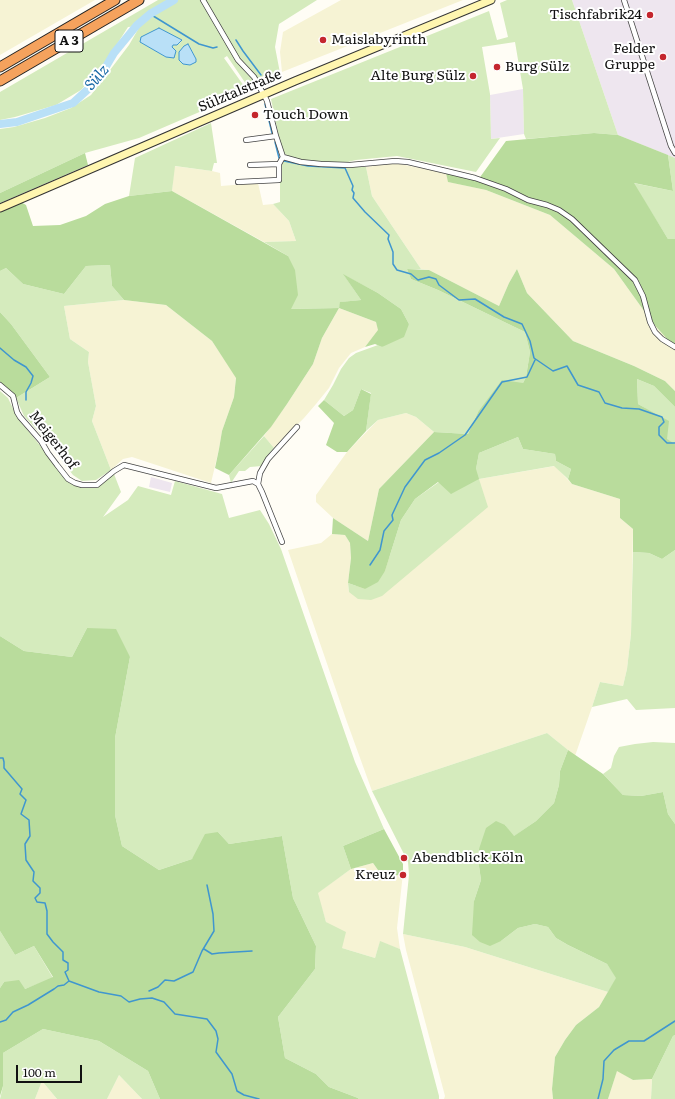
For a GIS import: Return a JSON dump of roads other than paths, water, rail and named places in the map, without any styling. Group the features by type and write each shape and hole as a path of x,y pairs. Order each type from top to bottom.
{"highway":[{"name":"A 3","path":"0,68 115,0"},
{"name":"A 3","path":"0,81 139,0"}],"main road":[{"name":"Sülztalstraße","path":"0,208 491,0"}],"street":[{"path":"624,0 671,146 675,153"},
{"path":"203,1 238,60 254,77 264,95 283,157 279,164 279,180 238,182"},
{"path":"246,140 276,136"},
{"path":"283,157 301,162 321,164 350,165 395,161 408,162 475,178 506,189 528,200 559,210 572,219 635,280 643,296 650,322 655,332 662,339 675,347"},
{"path":"250,165 279,164"},
{"name":"Meigerhof","path":"0,385 12,396 20,417 41,441 48,453 68,479 75,483 82,485 97,485 124,465 216,488 253,481 258,484"},
{"path":"282,542 258,484 260,473 268,459 297,427"}],"water":[{"path":"159,28 182,40 177,45 173,45 172,47 176,51 174,58 166,57 140,42 141,37"},
{"path":"188,44 196,59 196,62 190,65 183,64 179,60 179,52"}],"waterway":[{"name":"Sülz","path":"0,124 17,122 73,103 98,80 114,53 137,25 150,14 174,0"},
{"path":"150,14 199,44 213,48 217,47"},
{"path":"236,40 261,75"},
{"path":"265,104 272,133"},
{"path":"275,142 279,158"},
{"path":"284,161 308,166 345,168 353,186 353,198 389,235 388,239 393,252 393,264 397,270 411,274 418,280 429,277 436,279 439,285 459,300 475,299 504,317 522,324 530,341 534,358 553,371 567,366 578,385 599,392 605,403 622,408 639,409 662,417 664,422 659,427 659,435 667,443 675,443"},
{"path":"0,348 14,360 26,367 33,376 26,392 26,400"},
{"path":"370,565 380,550 384,531 393,520 392,515 405,487 425,460 439,453 465,435 502,382 527,377 535,360"},
{"path":"0,758 3,758 4,768 22,789 20,794 26,800 21,814 29,820 30,836 25,844 26,860 34,872 33,881 40,888 40,893 35,898 37,902 45,903 47,911 47,934 63,952 63,960 68,963 68,970 65,972 69,981 99,992 121,996 129,1002 152,998 164,1002 175,1014 207,1019 216,1031 218,1039 216,1052 232,1074 237,1091 244,1095 259,1099"},
{"path":"149,991 158,987 165,980 174,981 193,972 202,951 214,931 213,914 207,885"},
{"path":"204,949 212,954 252,951"},
{"path":"0,1022 6,1020 13,1012 69,981"},
{"path":"598,1099 603,1079 604,1061 614,1050 629,1041 644,1041 675,1021"}],"place":[{"name":"Tischfabrik24","path":"650,15"},
{"name":"Maislabyrinth","path":"323,40"},
{"name":"Felder Gruppe","path":"663,57"},
{"name":"Burg Sülz","path":"497,67"},
{"name":"Alte Burg Sülz","path":"473,76"},
{"name":"Touch Down","path":"255,115"},
{"name":"Abendblick Köln","path":"404,858"},
{"name":"Kreuz","path":"403,875"}]}
